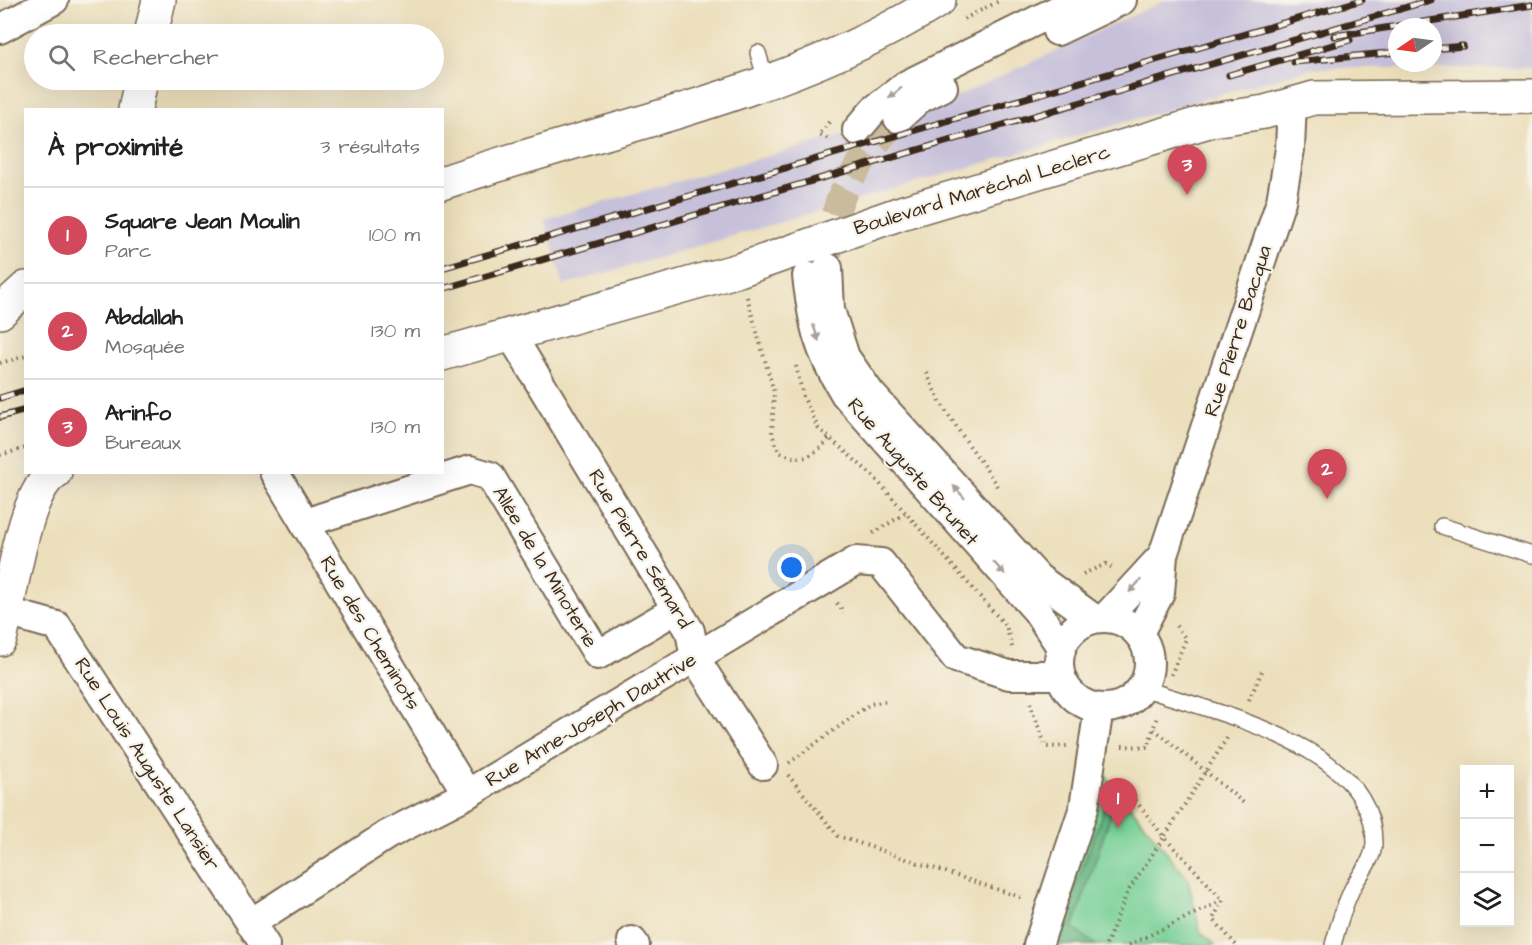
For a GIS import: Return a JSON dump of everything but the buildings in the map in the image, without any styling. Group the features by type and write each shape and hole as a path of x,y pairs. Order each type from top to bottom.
{"street":[{"path":"153,24 159,0"},
{"path":"444,182 494,165 696,106 762,67 840,54 939,0"},
{"path":"857,130 874,110 906,84 1078,0"},
{"path":"898,118 919,99 1122,0"},
{"path":"0,29 43,2"},
{"path":"135,108 139,90"},
{"name":"Boulevard Maréchal Leclerc","path":"444,353 739,270 901,213 1212,120 1265,111 1292,102 1334,97 1532,96"},
{"name":"Rue Pierre Bacqua","path":"1139,633 1160,593 1163,555 1281,201 1290,149 1292,102"},
{"name":"Rue Auguste Brunet","path":"1061,647 1038,611 845,394 828,367 813,326 817,272 845,357 870,393 1038,578 1099,618"},
{"path":"0,312 24,290"},
{"path":"0,325 24,319"},
{"name":"Rue Pierre Sémard","path":"511,335 690,631 695,658 763,765"},
{"name":"Allée de la Minoterie","path":"306,527 321,518 470,470 490,476 598,655 677,609"},
{"path":"4,626 24,532 37,490 52,474"},
{"name":"Rue des Cheminots","path":"275,474 467,794"},
{"name":"Rue Pierre Bacqua","path":"1099,618 1163,555"},
{"name":"Rue Anne-Joseph Dautrive","path":"258,934 387,835 467,794 856,561 881,563 956,658 1009,675 1060,675"},
{"path":"1099,618 1124,622 1139,633 1149,652 1149,664 1143,688 1123,704 1099,708 1088,705 1070,694 1060,675 1058,657 1061,647 1073,629 1099,618"},
{"name":"Rue Louis Auguste Lansier","path":"4,626 57,626 258,934"},
{"path":"1038,945 1084,807 1099,708"}],"lane":[{"path":"1442,526 1532,555"},
{"path":"1143,688 1265,728 1331,764 1354,786 1369,813 1374,845 1365,871 1353,887 1333,945"}],"path":[{"path":"739,270 774,392 772,434 779,452 795,459 814,455 828,439"},
{"path":"0,363 24,357"},
{"path":"795,359 809,412 818,429 873,476 1006,626 1046,747 1092,744 1164,837 1223,900"},
{"path":"0,455 24,448"},
{"path":"1249,701 1263,669"},
{"path":"889,701 870,704 783,768 838,836 1052,908"},
{"path":"1106,945 1128,891 1239,720"},
{"path":"1154,729 1245,804"},
{"path":"1129,945 1223,900"},
{"path":"1223,900 1213,919 1236,945"}],"shaded area":[{"path":"1166,0 1532,0 1532,68 1442,68 1442,18 1388,18 1388,68 1312,68 564,285 544,219 921,113"}],"green space":[{"path":"1106,776 1188,879 1200,931 1215,945 1054,945"},
{"path":"1110,792 1115,802 1073,928 1096,945 1054,945"}],"tunnel":[{"path":"828,256 830,235 841,197 871,149 898,118"}],"railway":[{"path":"444,267 1362,0"},
{"path":"444,288 1431,0"},
{"path":"1334,36 1532,5"},
{"path":"1229,75 1350,40"},
{"path":"1442,48 1463,46"},
{"path":"1294,62 1388,53"},
{"path":"0,398 24,391"},
{"path":"0,417 24,411"}],"place":[{"name":"Arinfo","path":"1187,195"},
{"name":"Abdallah","path":"1327,499"},
{"name":"Square Jean Moulin","path":"1118,828"}]}
